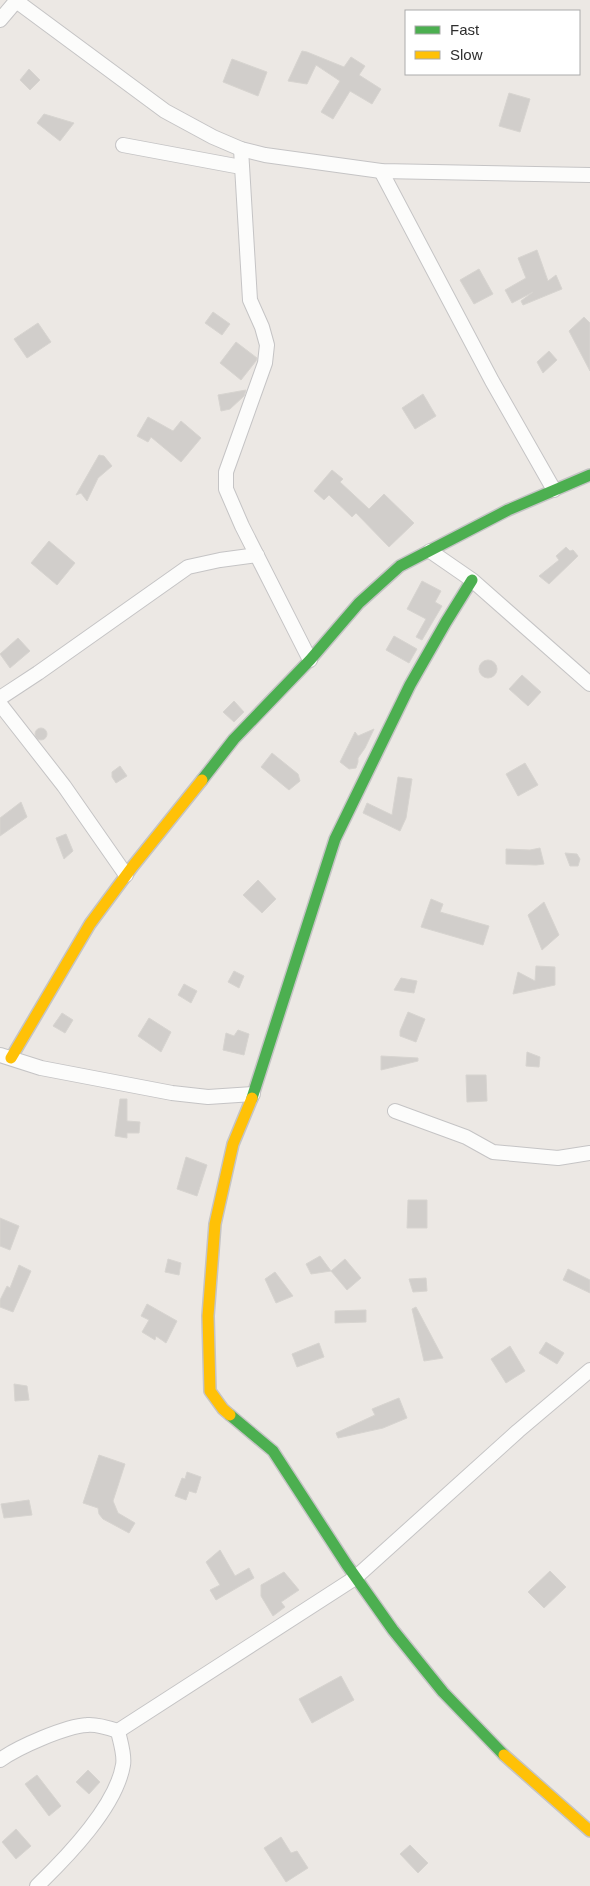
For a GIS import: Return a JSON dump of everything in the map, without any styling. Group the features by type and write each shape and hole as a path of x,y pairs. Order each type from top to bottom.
{"street":[{"path":"0,20 16,0 165,111 213,137 242,149 265,155 380,171 590,175"},
{"path":"123,145 241,167"},
{"path":"242,149 241,167 250,300 262,327 267,345 265,363 226,472 226,488 257,555 310,660"},
{"path":"380,171 492,381 554,490"},
{"path":"253,1094 208,1097 172,1093 41,1068 6,1057 90,924 126,874 234,739 310,660 359,603 400,566 508,510 590,475"},
{"path":"430,551 472,580 590,684"},
{"path":"0,698 38,674 188,567 257,555"},
{"path":"472,580 452,610 404,695 343,820 330,852 253,1094 234,1144 216,1224 208,1316 209,1385 213,1396 223,1409 273,1451 284,1464 355,1578 409,1650 469,1721 516,1768 590,1831"},
{"path":"0,704 64,786 126,874"},
{"path":"395,1111 466,1137 493,1152 558,1158 590,1153"},
{"path":"0,1760 37,1741 69,1729 88,1725 118,1731 355,1578 518,1431 590,1370"},
{"path":"37,1886 59,1864 88,1829 107,1805 116,1788 123,1763 118,1731"}],"building":[{"path":"302,51 344,67 351,57 365,66 359,75 381,89 372,104 350,91 333,119 321,112 340,81 316,65 307,84 288,81"},
{"path":"232,59 267,72 258,96 223,82"},
{"path":"29,69 40,80 30,90 20,80"},
{"path":"509,93 530,99 520,132 499,126"},
{"path":"44,114 74,123 60,141 37,123"},
{"path":"537,250 548,281 556,275 562,289 523,305 521,301 533,292 512,303 505,290 526,278 518,258"},
{"path":"479,269 493,294 474,304 460,280"},
{"path":"213,312 230,324 222,335 205,323"},
{"path":"584,317 590,323 590,371 569,331"},
{"path":"38,323 51,342 27,358 14,339"},
{"path":"236,342 257,358 241,380 220,363"},
{"path":"549,351 557,360 543,373 537,362"},
{"path":"246,390 244,396 230,409 221,411 218,395"},
{"path":"423,394 436,416 415,429 402,408"},
{"path":"148,417 173,431 181,421 201,438 181,462 151,437 148,442 137,436"},
{"path":"99,455 104,456 112,466 98,478 87,501 81,493 76,495"},
{"path":"332,470 343,479 340,482 369,509 384,494 414,523 389,547 356,513 352,517 329,495 324,500 314,491"},
{"path":"49,541 75,563 57,585 31,563"},
{"path":"566,547 570,551 573,550 578,556 549,584 539,576 559,560 556,556"},
{"path":"422,581 441,591 435,602 442,606 422,640 416,637 426,619 407,609"},
{"path":"394,636 417,649 409,663 386,650"},
{"path":"18,638 30,651 10,668 0,654"},
{"path":"488,660 495,662 497,669 495,676 488,678 481,676 479,669 481,662"},
{"path":"522,675 541,692 528,706 509,689"},
{"path":"234,701 244,712 234,722 223,712"},
{"path":"43,728 46,729 46,739 39,740 36,739 35,732 36,729"},
{"path":"374,729 358,758 356,768 349,769 340,762 355,732 358,736"},
{"path":"272,753 298,774 300,781 289,790 261,767"},
{"path":"525,763 538,785 518,796 506,774"},
{"path":"120,766 127,776 116,783 112,777 112,772"},
{"path":"398,777 412,779 406,818 400,831 363,813 367,803 392,815"},
{"path":"21,802 27,817 0,836 0,818"},
{"path":"66,834 73,851 64,859 56,838"},
{"path":"540,848 544,864 506,864 506,849 530,850"},
{"path":"565,853 577,854 580,859 578,866 570,866"},
{"path":"258,880 276,899 262,913 243,895"},
{"path":"431,899 443,904 440,912 489,926 483,945 421,927"},
{"path":"544,902 559,935 542,950 528,915"},
{"path":"536,966 555,967 555,985 513,994 518,972 535,981"},
{"path":"234,971 244,976 239,988 228,982"},
{"path":"401,978 417,981 414,993 394,990"},
{"path":"184,984 197,991 191,1003 178,995"},
{"path":"408,1012 425,1019 416,1042 400,1036 400,1031"},
{"path":"62,1013 73,1020 65,1033 53,1026"},
{"path":"149,1018 171,1032 161,1052 138,1036"},
{"path":"238,1030 249,1034 244,1055 223,1050 226,1033 234,1036"},
{"path":"527,1052 540,1057 539,1067 526,1066"},
{"path":"381,1056 418,1058 418,1061 381,1070"},
{"path":"466,1075 486,1075 487,1101 467,1102"},
{"path":"120,1099 127,1099 127,1121 140,1122 139,1133 127,1133 127,1138 115,1136"},
{"path":"186,1157 207,1165 197,1196 177,1189"},
{"path":"408,1200 427,1200 427,1228 407,1228"},
{"path":"0,1218 19,1226 10,1250 0,1246"},
{"path":"320,1256 331,1271 311,1274 306,1264"},
{"path":"168,1259 181,1263 179,1275 165,1272"},
{"path":"345,1259 361,1278 347,1290 331,1271"},
{"path":"19,1265 31,1271 13,1312 0,1307 0,1300 7,1286 10,1288"},
{"path":"568,1269 590,1280 590,1293 563,1280"},
{"path":"275,1272 293,1296 276,1303 265,1279"},
{"path":"426,1278 427,1291 413,1292 409,1279"},
{"path":"147,1304 177,1321 166,1343 156,1336 155,1340 142,1332 149,1320 141,1316"},
{"path":"416,1307 443,1358 424,1361 412,1309"},
{"path":"366,1310 366,1322 335,1323 335,1311"},
{"path":"546,1342 564,1353 557,1364 539,1353"},
{"path":"319,1343 324,1357 297,1367 292,1354"},
{"path":"510,1346 525,1371 506,1383 491,1359"},
{"path":"14,1384 27,1386 29,1400 15,1401"},
{"path":"399,1398 407,1418 383,1428 338,1438 336,1433 375,1415 372,1409"},
{"path":"99,1455 125,1464 113,1501 118,1513 135,1523 129,1533 103,1519 99,1514 98,1508 83,1503"},
{"path":"187,1472 201,1477 196,1493 189,1491 186,1500 175,1496 182,1478 185,1479"},
{"path":"29,1500 32,1515 4,1518 1,1504"},
{"path":"220,1550 235,1576 249,1568 254,1578 216,1600 210,1590 220,1585 206,1562"},
{"path":"550,1571 566,1587 544,1608 528,1592"},
{"path":"284,1572 299,1590 281,1602 285,1607 273,1616 261,1596 261,1585"},
{"path":"341,1676 354,1700 312,1723 299,1699"},
{"path":"88,1770 100,1782 89,1794 76,1782"},
{"path":"37,1775 61,1806 49,1816 25,1784"},
{"path":"16,1829 31,1846 16,1859 2,1842"},
{"path":"281,1837 291,1853 297,1851 308,1868 286,1882 264,1848"},
{"path":"410,1845 428,1863 418,1873 400,1854"}],"traffic: fast":[{"path":"202,780 234,739 310,660 359,603 400,566 508,510 590,475"},
{"path":"252,1098 335,839 410,685 472,580"},
{"path":"230,1415 273,1451 347,1565 393,1630 443,1692 504,1755"}],"traffic: slow":[{"path":"11,1058 90,924 133,866 202,780"},
{"path":"230,1415 223,1409 210,1391 208,1316 215,1224 233,1144 252,1098"},
{"path":"504,1755 590,1831"}]}
